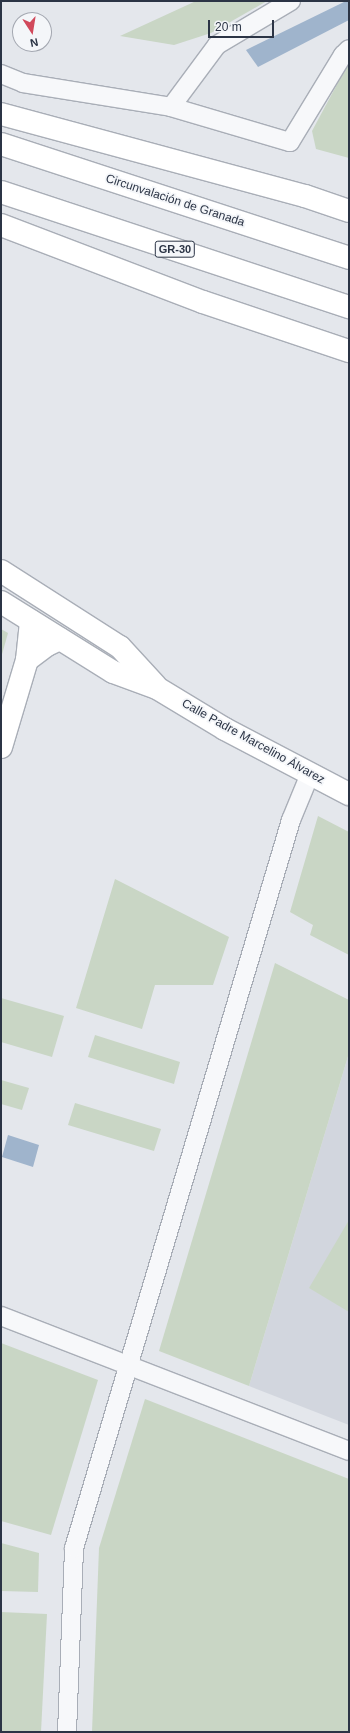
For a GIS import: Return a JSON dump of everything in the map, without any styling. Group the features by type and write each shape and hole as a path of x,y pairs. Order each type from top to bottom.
{"main road":[{"path":"1,114 305,196 349,211"},
{"name":"Circunvalación de Granada","path":"1,144 349,258"},
{"name":"GR-30","path":"1,192 349,307"},
{"path":"1,225 203,302 349,351"},
{"name":"Calle Padre Marcelino Álvarez","path":"1,571 120,647 157,688"},
{"path":"1,582 25,598 30,607 31,622 27,660 1,747"},
{"name":"Calle Padre Marcelino Álvarez","path":"1,602 113,672 157,688 225,729 349,794"},
{"path":"27,660 47,645 60,639"}],"street":[{"path":"171,107 217,45 291,1"},
{"path":"1,74 23,83 171,107 290,142 343,55 349,49"},
{"path":"67,1732 74,1548 289,827 310,774"},
{"path":"1,1316 349,1451"}],"shaded area":[{"path":"349,1053 349,1425 249,1386"}],"green space":[{"path":"196,1 267,1 211,33 174,45 120,36"},
{"path":"349,62 349,158 316,149 312,131"},
{"path":"1,629 8,633 1,658"},
{"path":"318,816 349,832 349,955 310,935 313,925 290,912"},
{"path":"115,879 229,937 213,985 155,985 142,1029 76,1008"},
{"path":"275,963 349,1000 349,1053 249,1386 159,1351"},
{"path":"1,998 64,1016 52,1057 1,1042"},
{"path":"95,1035 180,1062 174,1084 88,1057"},
{"path":"1,1080 29,1088 22,1110 1,1104"},
{"path":"75,1103 161,1129 154,1151 68,1125"},
{"path":"349,1220 349,1312 309,1288"},
{"path":"1,1343 98,1380 51,1535 1,1521"},
{"path":"145,1399 349,1479 349,1732 92,1732 99,1548"},
{"path":"1,1543 39,1553 38,1592 1,1591"},
{"path":"1,1612 47,1614 41,1732 1,1732"}],"water":[{"path":"346,1 349,1 349,20 258,67 246,50"},
{"path":"8,1135 39,1145 33,1167 2,1157"}]}
